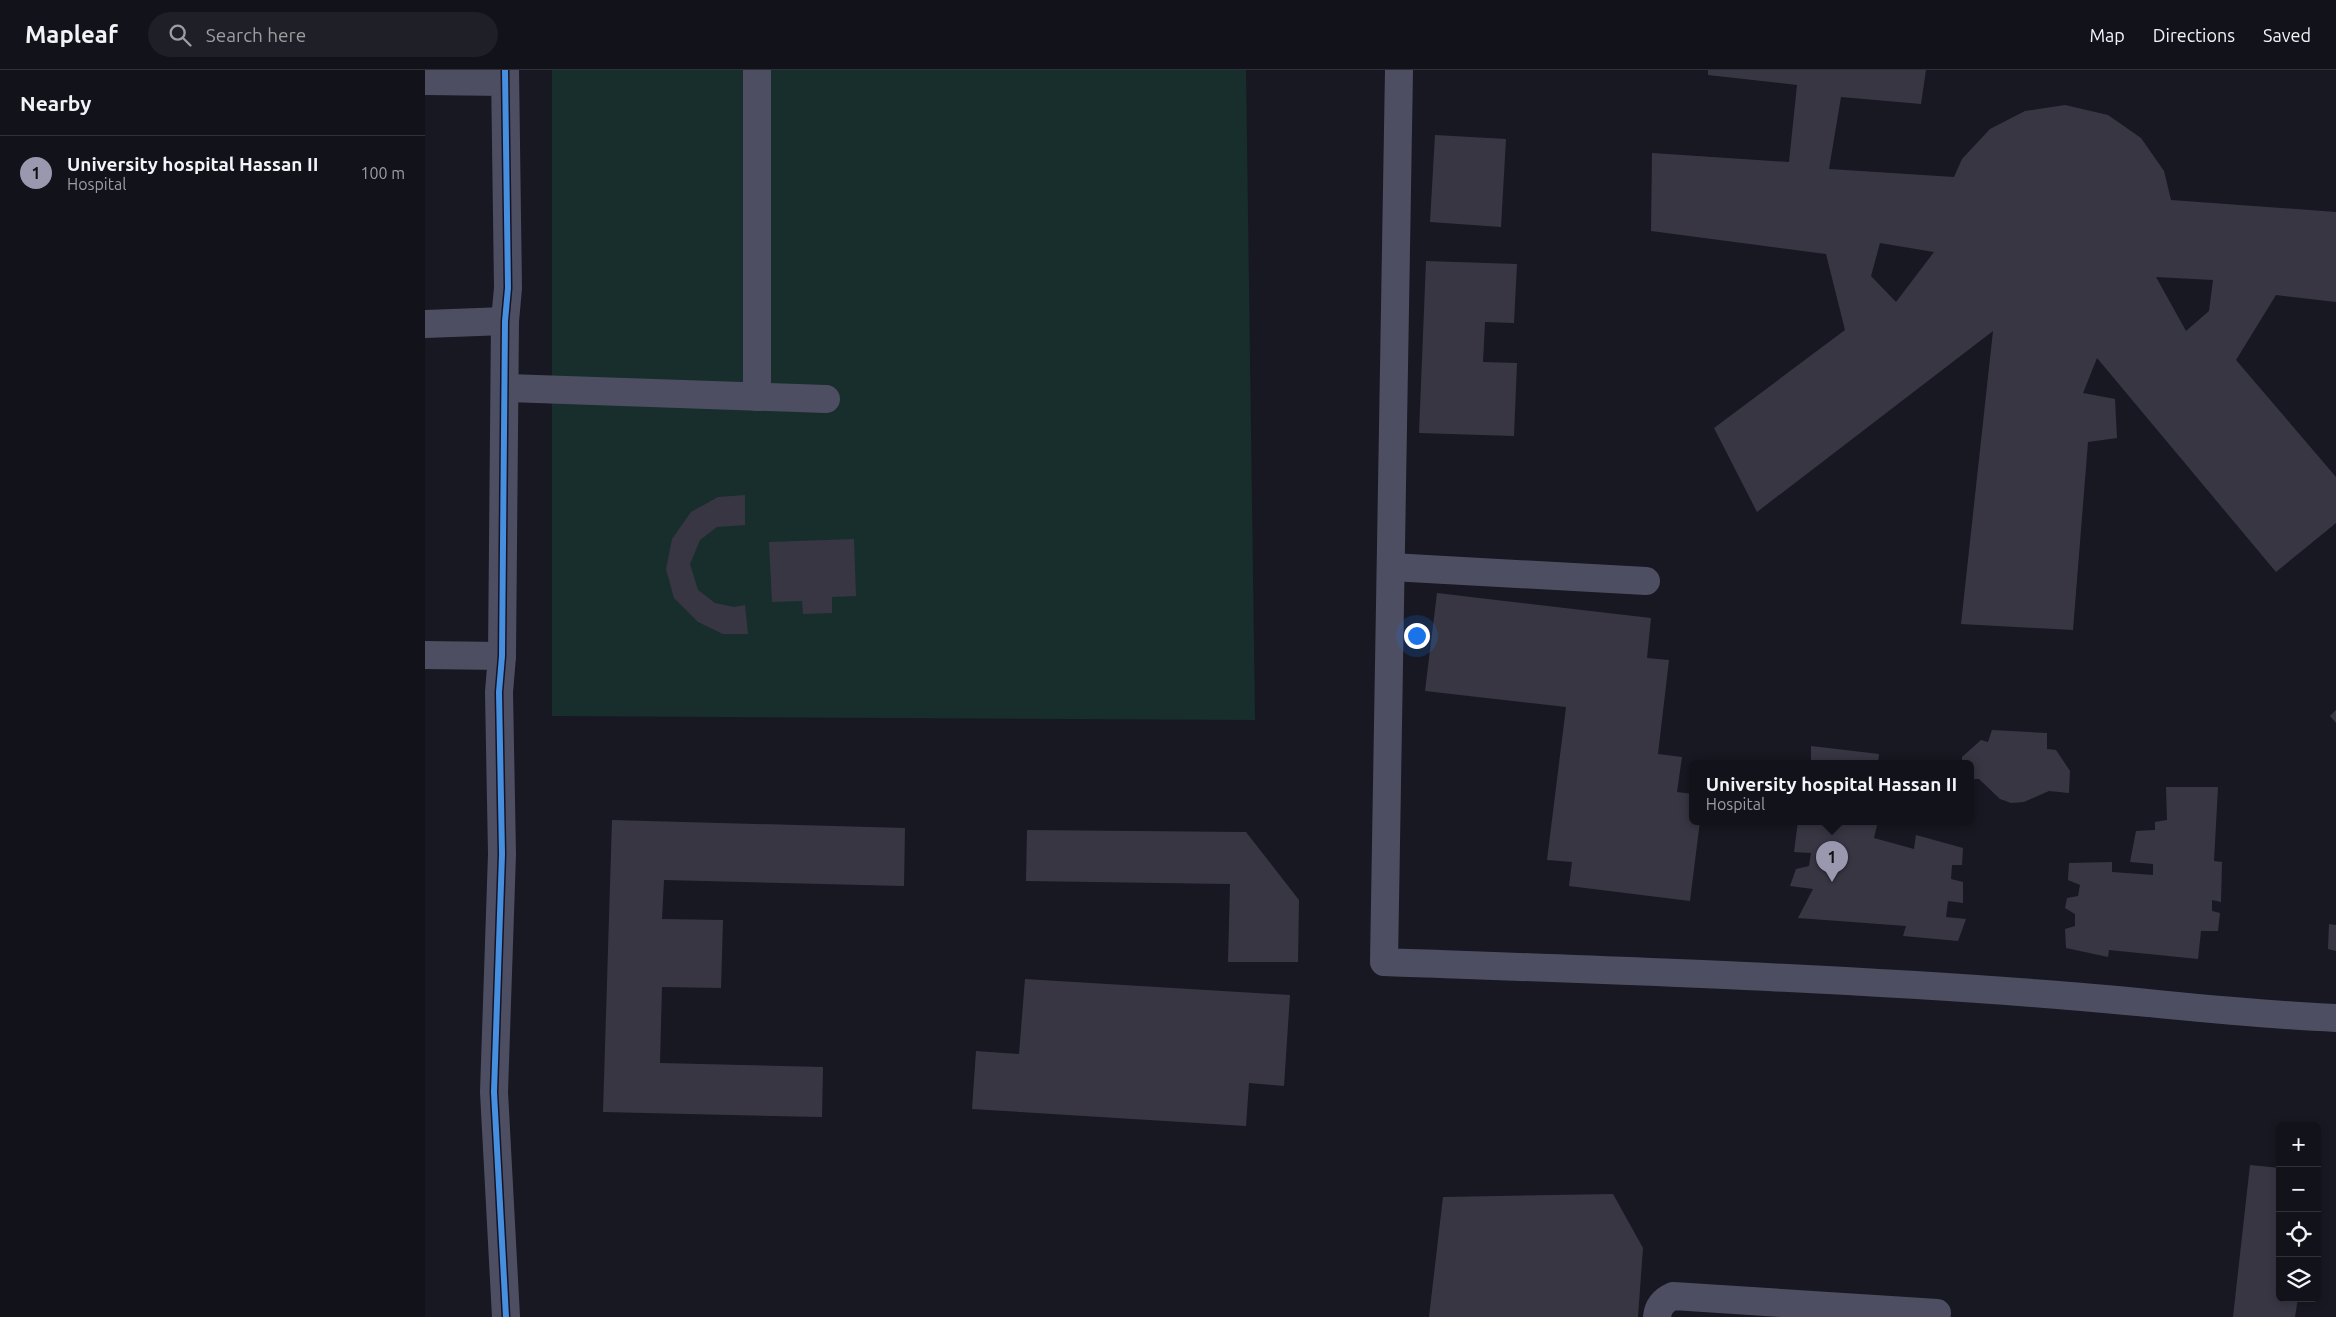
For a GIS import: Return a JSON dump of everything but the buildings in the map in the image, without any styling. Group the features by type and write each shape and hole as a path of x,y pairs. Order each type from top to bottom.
{"street":[{"path":"757,70 757,397"},
{"path":"1399,70 1384,962 1741,974 2044,994 2285,1016 2336,1018"},
{"path":"425,80 505,76 508,288 505,321 506,388 502,656 499,692 502,854 494,1092 506,1317"},
{"path":"425,324 505,321"},
{"path":"506,388 827,399"},
{"path":"1391,567 1646,581"},
{"path":"425,655 502,656"},
{"path":"1657,1317 1658,1309 1665,1300 1673,1296 1937,1313"}],"green space":[{"path":"552,70 1246,70 1255,720 552,716"}],"cycle path":[{"path":"505,70 508,288 505,321 502,656 499,692 502,854 494,1092 506,1317"}],"place":[{"name":"University hospital Hassan II","path":"1832,882"}]}
